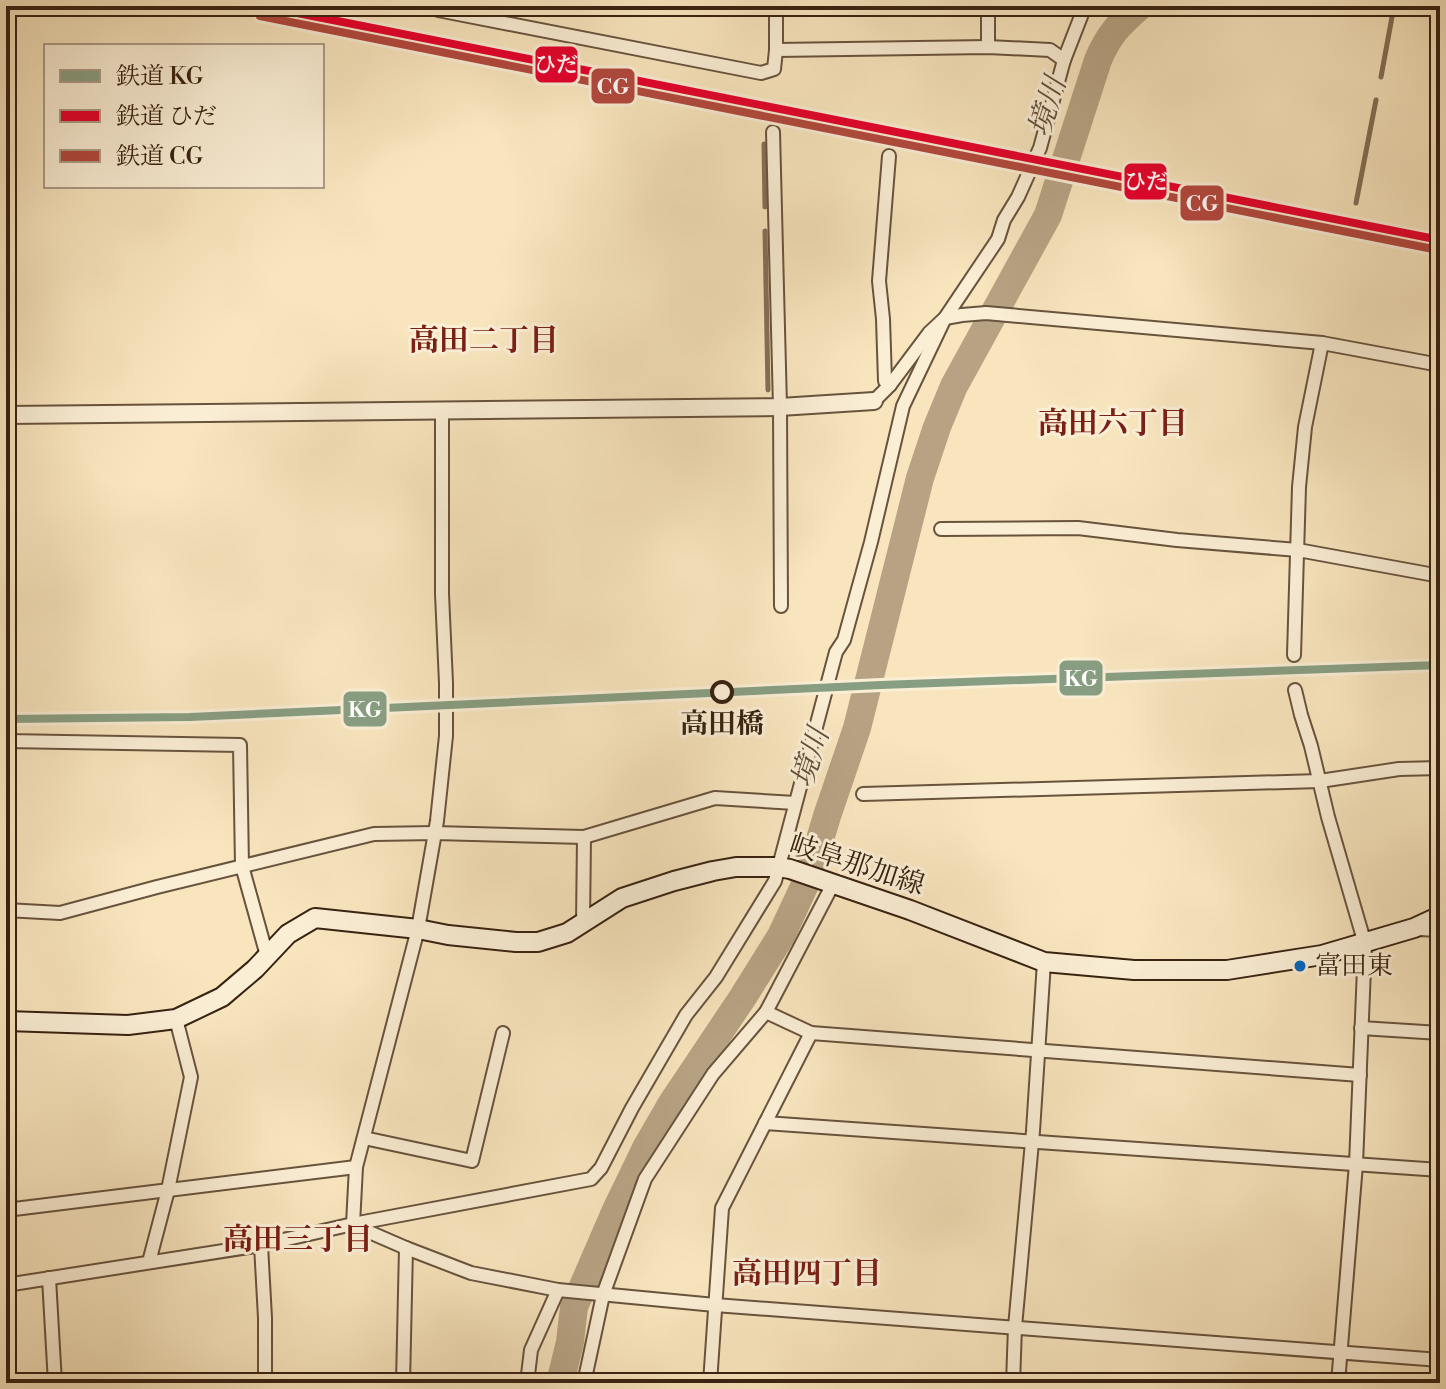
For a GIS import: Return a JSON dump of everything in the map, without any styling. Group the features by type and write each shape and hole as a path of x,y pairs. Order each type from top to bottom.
{"main road":[{"name":"岐阜那加線","path":"6,1021 128,1025 176,1019 222,997 288,934 315,918 448,935 538,942 567,933 622,898 674,881 734,868 784,868 910,910 1044,962 1134,970 1227,970 1322,955 1414,928 1440,916"}],"street":[{"path":"438,6 438,10 761,73 774,69 776,6"},
{"path":"988,6 988,47"},
{"path":"6,1285 261,1245 353,1224 591,1179 601,1168 686,1015 716,977 784,868 795,803 836,652 844,640 871,542 903,406 945,318 998,239 1004,220 1018,197 1040,148 1064,60 1085,6"},
{"path":"776,50 988,47 1050,50 1064,60"},
{"path":"773,132 781,606"},
{"path":"889,156 879,281 885,381 890,385"},
{"path":"6,415 780,407 874,401 929,333 945,318 986,313 1322,343 1440,365"},
{"path":"1294,655 1299,487 1305,427 1322,343"},
{"path":"353,1224 356,1167 418,929 435,833 446,736 442,411"},
{"path":"941,529 1078,528 1298,550 1440,576"},
{"path":"1295,690 1365,944 1356,1164 1338,1383"},
{"path":"6,741 240,745 242,866 267,956"},
{"path":"863,794 1320,781 1399,769 1440,768"},
{"path":"6,910 60,913 374,834 584,837 715,798 795,803"},
{"path":"583,923 584,837"},
{"path":"584,1383 602,1295 645,1179 713,1074 766,1012 829,882"},
{"path":"1414,928 1440,930"},
{"path":"1013,1383 1044,962"},
{"path":"766,1012 811,1033 1360,1075"},
{"path":"149,1262 168,1190 191,1077 176,1019"},
{"path":"1361,1028 1440,1033"},
{"path":"364,1138 472,1161 503,1033"},
{"path":"710,1383 722,1208 811,1033"},
{"path":"765,1123 1440,1170"},
{"path":"6,1210 356,1167"},
{"path":"353,1224 471,1273 558,1290 715,1305 1440,1360"},
{"path":"261,1245 265,1383"},
{"path":"403,1383 406,1248"},
{"path":"49,1278 55,1383"},
{"path":"527,1383 531,1350 558,1290"}],"waterway":[{"name":"境川","path":"560,1383 570,1342 574,1307 646,1148 781,936 809,876 857,728 920,478 937,427 954,386 1048,215 1102,51 1115,30 1140,6"},
{"path":"1381,77 1394,6"},
{"path":"1356,203 1376,100"},
{"path":"764,144 765,207"},
{"path":"765,231 768,390"}],"rail line":[{"name":"ひだ","path":"262,6 1440,240"},
{"name":"CG","path":"260,16 1438,250"},
{"name":"KG","path":"6,719 190,717 881,685 1440,665"}],"place":[{"name":"高田橋","path":"722,692"},
{"name":"富田東","path":"1300,966"}],"district":[{"name":"高田二丁目","path":"484,341"},
{"name":"高田六丁目","path":"1113,424"},
{"name":"高田三丁目","path":"298,1240"},
{"name":"高田四丁目","path":"807,1274"}]}
